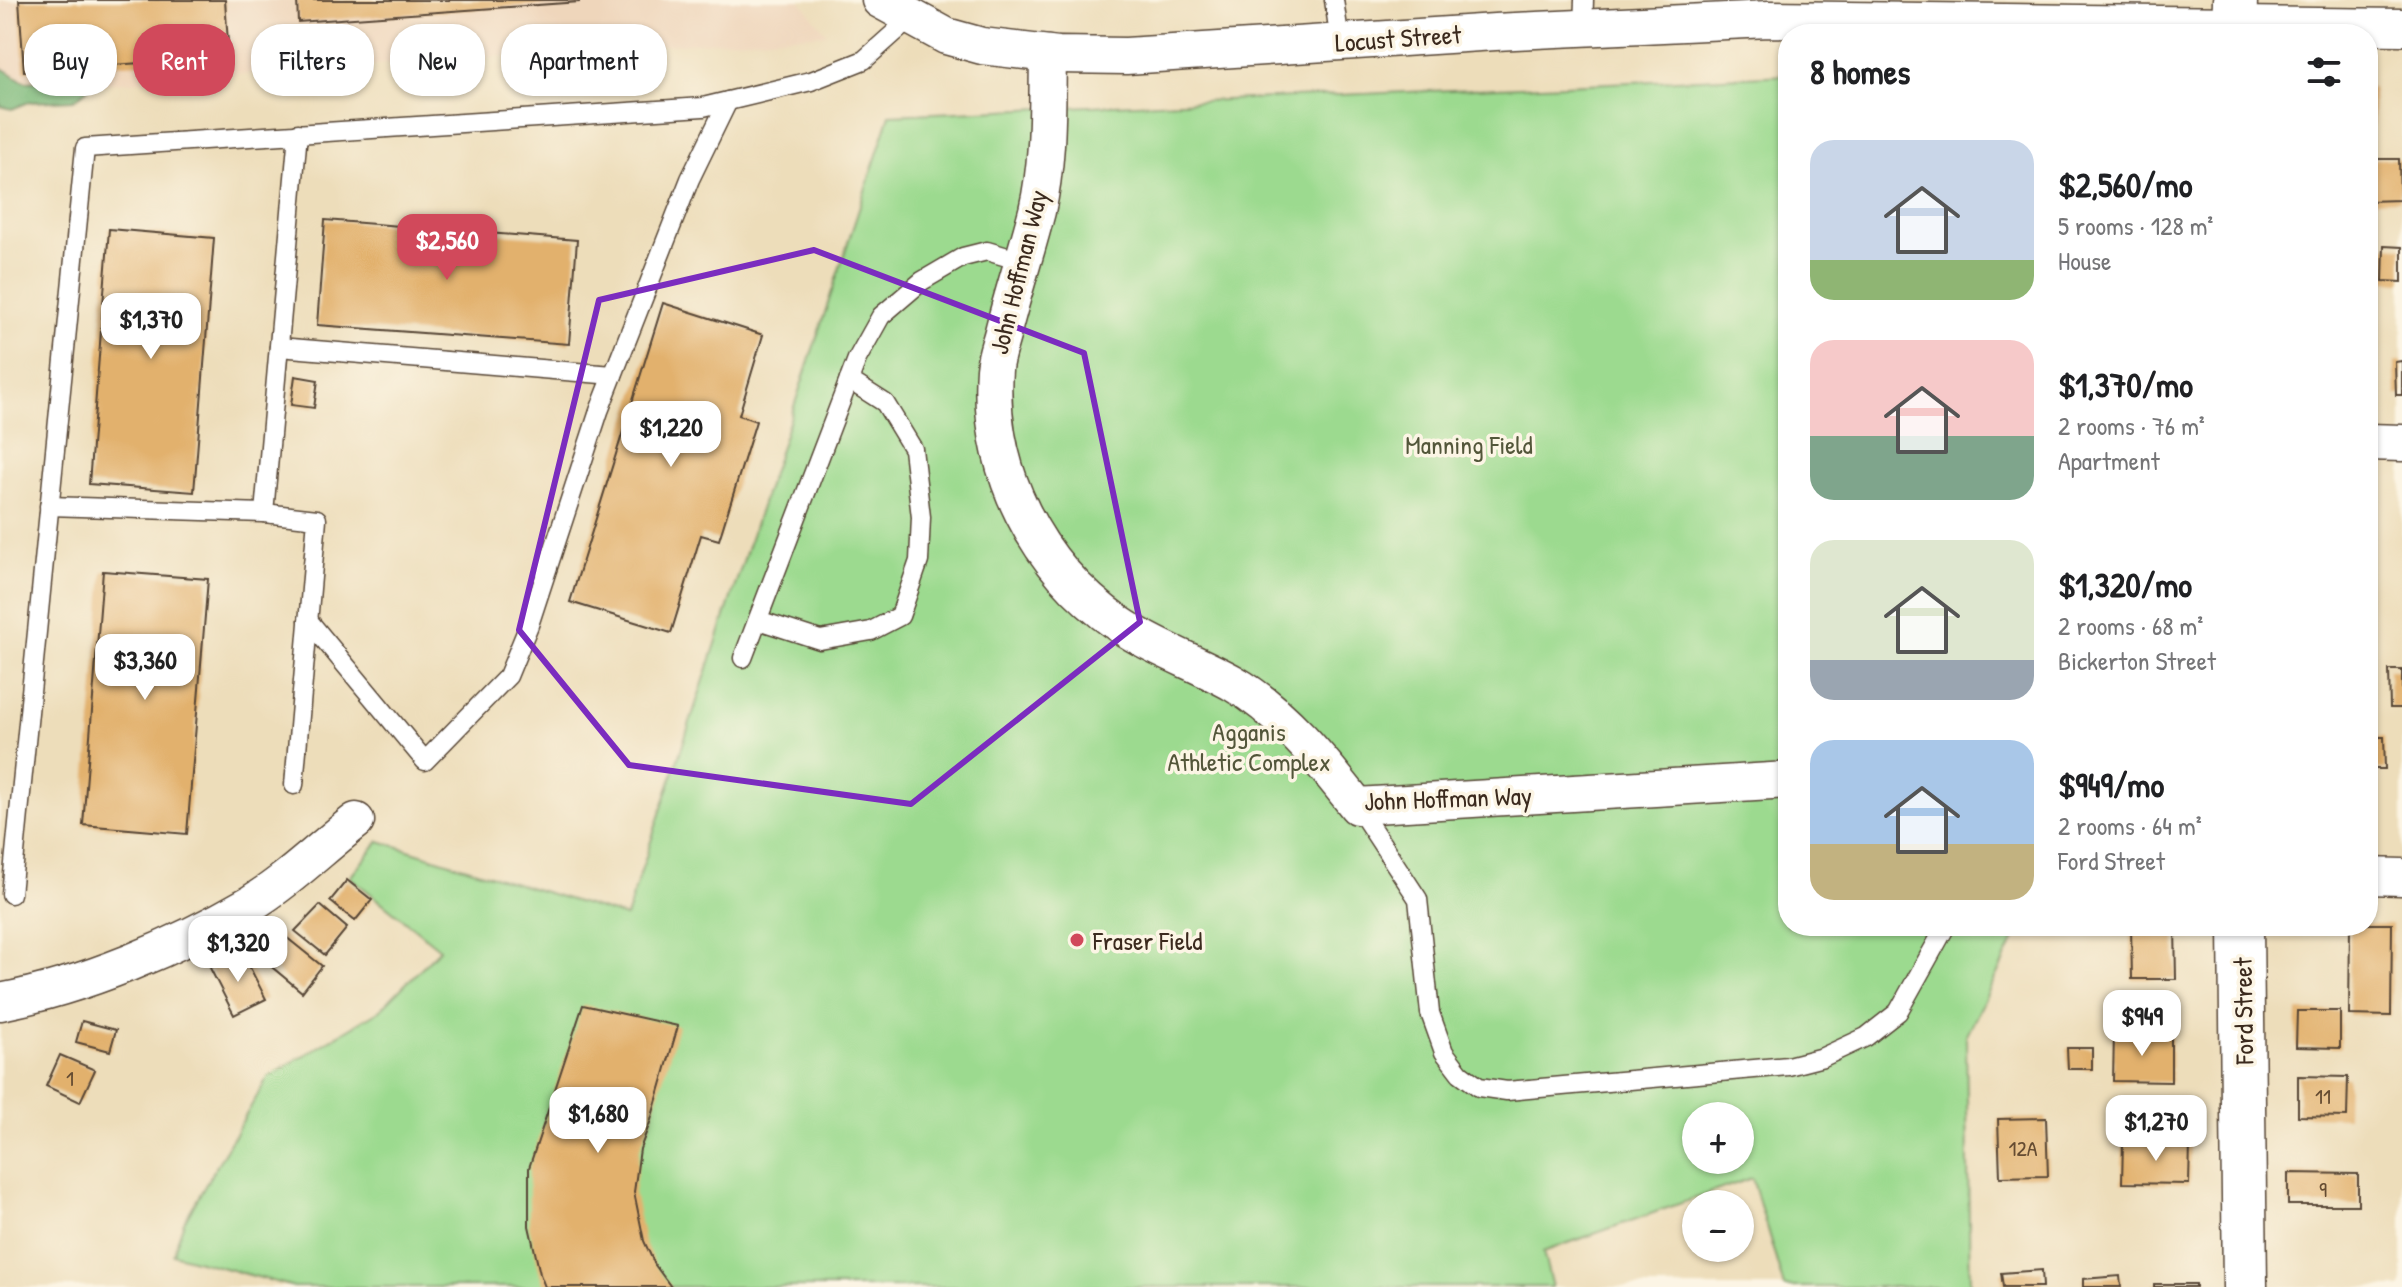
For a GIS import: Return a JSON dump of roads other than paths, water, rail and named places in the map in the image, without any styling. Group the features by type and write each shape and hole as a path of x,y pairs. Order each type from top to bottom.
{"street":[{"name":"Locust Street","path":"880,0 946,36 982,46 1033,52 1126,56 1340,42 1584,14 1769,19 2235,19 2339,24"},
{"name":"Locust Street","path":"2378,26 2402,27"},
{"name":"John Hoffman Way","path":"1033,52 1046,151 1037,210 994,368 999,445 1004,473 1018,510 1049,555 1083,593 1120,625 1235,685 1279,718 1357,806 1778,781"},
{"path":"2378,442 2402,443"},
{"path":"0,1002 145,956 194,933 252,902 356,821"},
{"path":"2378,876 2402,877"},
{"name":"Ford Street","path":"2241,936 2245,1287"}],"lane":[{"path":"1334,0 1340,42"},
{"path":"11,894 85,148 703,107 811,81 864,60 911,18"},
{"path":"308,620 425,761 508,676 529,625 613,375 690,179 728,101"},
{"path":"264,513 298,133"},
{"path":"743,658 857,359 881,316 922,281 963,257 987,251 1021,261"},
{"path":"279,347 613,375"},
{"path":"758,620 820,640 871,631 900,616 919,561 921,517 913,449 885,403 849,380"},
{"path":"49,506 264,513 317,519 294,785"},
{"path":"1357,806 1418,899 1430,1013 1444,1052 1460,1073 1479,1087 1507,1091 1788,1066 1823,1057 1866,1037 1898,1012 1940,936"}],"place":[{"name":"Fraser Field","path":"1077,940"}],"park label":[{"name":"Manning Field","path":"1469,444"},
{"name":"Agganis Athletic Complex","path":"1249,746"}]}
